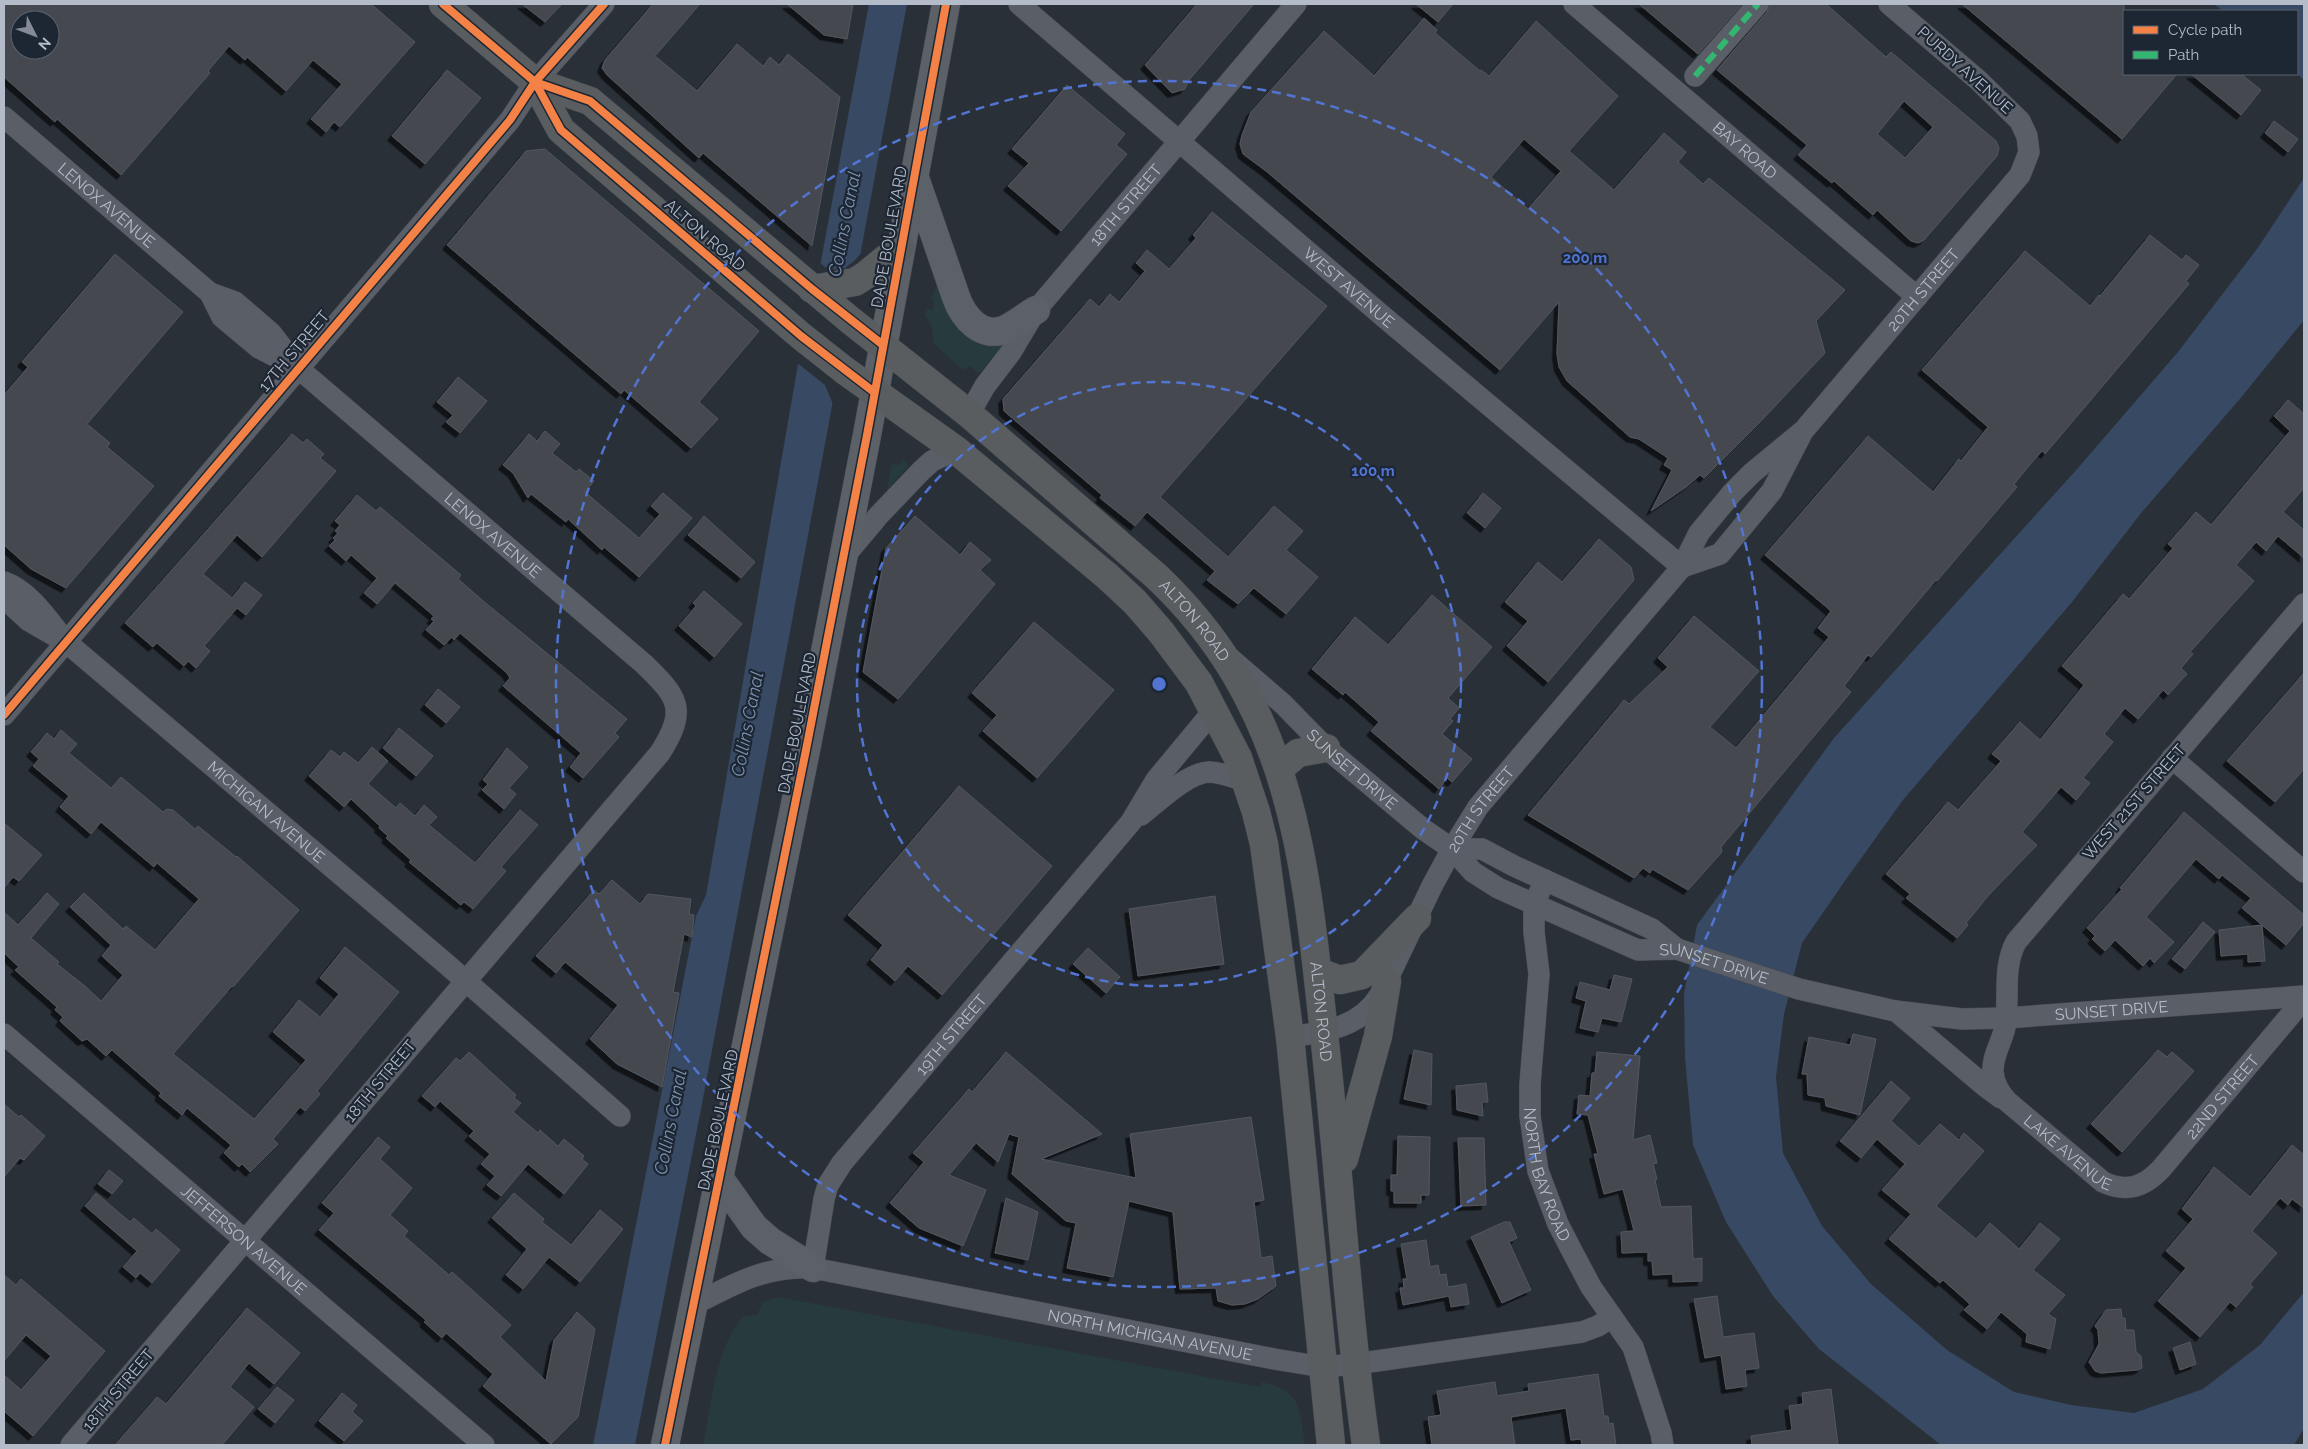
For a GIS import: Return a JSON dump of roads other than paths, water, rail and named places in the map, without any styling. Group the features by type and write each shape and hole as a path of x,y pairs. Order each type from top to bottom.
{"highway":[{"name":"ALTON ROAD","path":"443,4 535,82 562,130 801,336 844,370 956,450 1077,550 1134,602 1180,656 1199,683 1230,741 1247,782 1264,844 1290,1037 1331,1445"},
{"name":"ALTON ROAD","path":"535,82 590,101 853,323 969,414 1163,583 1182,601 1220,649 1254,711 1279,770 1298,840 1318,972 1339,1178 1355,1364 1366,1445"},
{"path":"811,288 855,282 900,247"},
{"path":"1279,770 1298,753 1305,750 1326,748"},
{"path":"1318,972 1340,980 1362,975 1417,918"},
{"path":"1339,1178 1378,1036 1387,981"}],"main road":[{"name":"DADE BOULEVARD","path":"665,1445 720,1180 843,558 946,4"},
{"path":"914,174 958,302 965,316 979,327 995,331 1005,329 1036,310"},
{"path":"720,1180 754,1227 770,1240 813,1268"}],"street":[{"name":"17TH STREET","path":"4,715 510,120 535,82 604,4"},
{"name":"WEST AVENUE","path":"1019,4 1574,478 1682,567"},
{"name":"18TH STREET","path":"969,414 985,386 1011,352 1036,310 1296,4"},
{"name":"BAY ROAD","path":"1574,4 1917,297"},
{"path":"1695,76 1758,4"},
{"name":"PURDY AVENUE","path":"1890,4 2008,107 2025,128 2029,144"},
{"name":"LENOX AVENUE","path":"4,117 210,293 235,302 271,333 298,368 644,664 664,684 674,698 677,711"},
{"name":"20TH STREET","path":"1290,1037 1324,1031 1352,1022 1365,1014 1375,1003 1452,849 1478,807 1682,567 1699,533 1733,492 1752,473 1804,430 2020,175 2028,160 2029,144"},
{"name":"20TH STREET","path":"1682,567 1720,554 1772,491 1804,430"},
{"path":"843,558 879,515 921,471 932,461 956,450"},
{"name":"MICHIGAN AVENUE","path":"4,582 12,585 41,609 66,642"},
{"name":"MICHIGAN AVENUE","path":"4,598 29,621 66,642 466,981"},
{"name":"WEST 21ST STREET","path":"2006,1018 2008,966 2011,950 2016,942 2304,604"},
{"name":"SUNSET DRIVE","path":"1220,649 1283,704 1326,748 1423,829 1452,849 1473,872 1498,888 1638,950 1676,949 1799,989 1896,1011 1962,1019 2006,1018 2304,998"},
{"name":"19TH STREET","path":"813,1268 824,1199 828,1186 842,1163 1131,822 1156,780 1214,710"},
{"name":"18TH STREET","path":"71,1445 660,753 674,728 677,711"},
{"path":"2172,758 2304,872"},
{"name":"19TH STREET","path":"1131,822 1188,779 1198,774 1210,772 1247,782"},
{"path":"1452,849 1482,849 1652,929 1676,949"},
{"name":"NORTH BAY ROAD","path":"1545,880 1534,904 1534,932 1539,974 1530,1084 1530,1116 1538,1171 1558,1224 1591,1287 1633,1347 1661,1433 1663,1445"},
{"path":"1610,938 1621,915"},
{"path":"466,981 620,1116"},
{"name":"22ND STREET","path":"2135,1187 2148,1181 2161,1169 2304,998"},
{"name":"LAKE AVENUE","path":"1896,1011 1986,1088 2008,1102 2103,1182 2118,1187 2135,1187"},
{"name":"LAKE AVENUE","path":"2006,1018 1993,1063 1993,1071 1995,1086 2008,1102"},
{"name":"JEFFERSON AVENUE","path":"4,1034 484,1445"},
{"name":"NORTH MICHIGAN AVENUE","path":"693,1305 744,1279 765,1272 786,1267 813,1268 1323,1367 1582,1332 1598,1326 1612,1317"}],"water":[{"name":"Collins Canal","path":"869,4 907,4 702,1104 635,1445 593,1445 696,916 706,895 798,364 821,261"},
{"path":"2214,4 2304,4 2304,80 2298,75 2298,10 2222,10"},
{"path":"2304,178 2304,320 2239,400 2142,512 2072,602 1903,800 1847,878 1802,943 1784,1014 1776,1077 1783,1153 1822,1226 1871,1284 1947,1350 2014,1392 2071,1405 2134,1413 2203,1389 2260,1345 2304,1292 2304,1428 2294,1445 1941,1445 1819,1349 1773,1296 1726,1222 1693,1145 1685,1058 1684,994 1697,925 1834,738 2078,468 2178,352 2257,249"}]}
